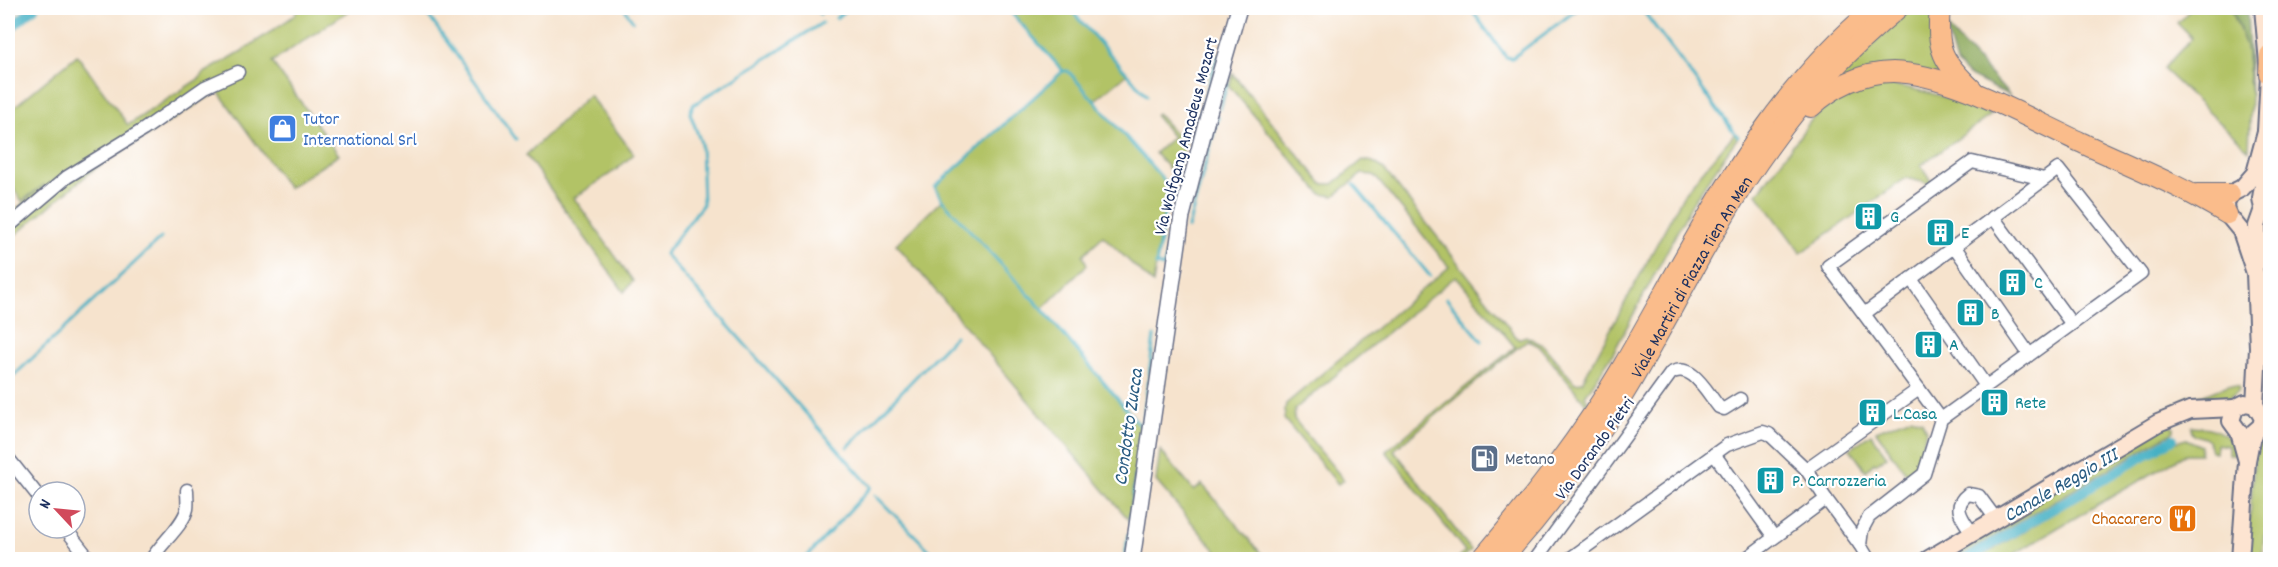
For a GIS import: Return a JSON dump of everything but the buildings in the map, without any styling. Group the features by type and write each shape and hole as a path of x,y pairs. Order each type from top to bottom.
{"highway":[{"name":"Viale Martiri di Piazza Tien An Men","path":"1481,560 1544,484 1591,419 1714,202 1756,139 1810,71 1875,8"},
{"name":"Viale Martiri di Piazza Tien An Men","path":"1501,560 1559,488 1609,417 1749,176 1790,118 1821,81 1870,31 1898,8"},
{"path":"1940,8 1938,28 1941,52 1953,71 1977,93"},
{"path":"1749,176 1821,99 1846,83 1863,76 1893,72 1925,77 1977,93 2190,193 2231,218"},
{"path":"2190,193 2214,195 2236,191"}],"main road":[{"path":"2243,418 2257,362 2263,317 2255,278 2241,231 2231,218 2226,203 2255,173 2266,132 2270,65 2264,8"},
{"path":"2255,278 2258,262 2259,218 2263,209 2261,198 2269,148 2266,132"},
{"path":"2236,191 2253,190 2261,198"},
{"path":"2231,218 2248,225 2259,218"},
{"path":"2240,560 2247,461 2243,418 2245,388 2263,317"},
{"path":"1927,560 2168,418 2211,420 2243,418"}],"street":[{"name":"Via Wolfgang Amadeus Mozart","path":"1132,560 1182,216 1239,8"},
{"path":"8,227 67,177 128,140 205,87 238,72"},
{"path":"1941,419 1828,266 1972,162 2044,179"},
{"path":"1860,545 1862,530 1869,518 1924,474 1941,419 2140,274 2058,169 1864,314"},
{"path":"1993,218 2071,323"},
{"path":"1954,246 2029,354"},
{"path":"2255,278 2271,297"},
{"path":"1911,279 1986,386"},
{"path":"2257,362 2260,354 2271,343"},
{"name":"Via Dorando Pietri","path":"1535,560 1671,373 1678,369 1692,374 1719,407 1724,409 1740,399"},
{"path":"1806,469 1919,389"},
{"path":"1568,560 1727,445 1763,432 1769,434 1806,469 1869,560"},
{"path":"1714,454 1774,537"},
{"path":"8,458 27,482"},
{"path":"151,560 158,547 177,527 187,510 187,490"},
{"path":"1972,533 1959,511 1960,504 1968,494 1979,496 1996,519"},
{"path":"1744,560 1826,499"},
{"path":"74,540 90,560"}],"green space":[{"path":"298,8 353,8 272,62 339,155 288,188 218,91 93,170 8,241 8,216 45,184 22,201 8,181 8,112 77,55 128,125 295,15"},
{"path":"1007,8 1069,8 1127,74 1094,101 1169,186 1153,284 1103,236 1083,255 1087,265 1042,309 1140,425 1129,520 896,244 942,200 935,187 1063,71"},
{"path":"1911,8 1934,8 1954,80 1836,81 1848,66"},
{"path":"2192,8 2228,8 2232,11 2246,46 2251,95 2249,150 2163,69 2192,38 2177,23"},
{"path":"2232,8 2247,8 2251,95 2246,46"},
{"path":"1945,25 2010,96 1968,75 1956,63"},
{"path":"1233,74 1322,184 1333,184 1363,160 1373,162 1383,168 1518,339 1526,336 1543,345 1575,383 1582,382 1685,192 1735,133 1738,137 1693,202 1612,355 1585,396 1588,401 1587,405 1539,346 1527,340 1394,450 1471,550 1462,559 1457,559 1465,551 1386,451 1515,347 1456,276 1295,409 1294,419 1344,480 1338,484 1284,419 1286,404 1449,267 1374,175 1362,174 1334,196 1321,194 1229,86"},
{"path":"1880,83 1937,95 1991,115 1921,165 1932,182 1930,184 1906,178 1801,253 1757,194 1812,119 1833,102"},
{"path":"589,95 634,154 616,170 574,198 633,281 624,292 526,155"},
{"path":"1157,113 1185,144 1177,178 1155,153 1173,137 1155,115"},
{"path":"2228,385 2238,386 2239,390 2226,401 2168,409 2189,395 2202,396"},
{"path":"1911,417 1922,421 1926,430 1917,469 1908,476 1876,431"},
{"path":"2165,423 2174,427 2171,434 1955,559 1935,560"},
{"path":"2191,426 2219,431 2229,440 2235,454 2228,454 2228,446 2216,444 2215,452 2211,451 2208,440 2193,433"},
{"path":"2270,426 2270,528 2264,536 2262,559 2247,560 2255,448 2266,427"},
{"path":"1871,434 1887,456 1874,463 1866,471 1850,449"},
{"path":"2186,439 2201,446 2200,454 2186,454 2006,559 1977,559 2170,444"},
{"path":"1160,450 1194,491 1202,484 1266,559 1223,559 1156,481"}],"waterway":[{"path":"8,30 34,8"},
{"path":"423,8 516,139"},
{"path":"624,8 633,21"},
{"path":"815,8 820,14"},
{"path":"836,18 848,8"},
{"path":"1007,8 1063,71 1068,71 1169,186 1156,265 1164,267 1179,191"},
{"path":"1069,8 1147,96"},
{"path":"1470,8 1506,57 1512,58 1579,8"},
{"path":"1641,8 1738,137"},
{"path":"804,560 871,487 665,254 703,204 701,143 690,113 693,105 822,23"},
{"name":"Condotto Zucca","path":"1191,143 1218,55"},
{"path":"1063,71 935,187 942,200 1042,309 1142,428"},
{"path":"1220,109 1227,83"},
{"path":"1188,228 1218,117"},
{"path":"1354,185 1430,276"},
{"path":"8,381 161,238"},
{"path":"1446,298 1482,341"},
{"path":"848,447 955,336"},
{"name":"Condotto Zucca","path":"1130,522 1154,336"},
{"name":"Canale Reggio III","path":"1965,560 2173,439"},
{"path":"875,495 939,560"},
{"name":"Condotto Zucca","path":"1125,560 1128,535"}],"place":[{"name":"Tutor International Srl","path":"282,128"},
{"name":"G","path":"1869,216"},
{"name":"E","path":"1940,232"},
{"name":"C","path":"2013,282"},
{"name":"B","path":"1970,313"},
{"name":"A","path":"1928,344"},
{"name":"Rete","path":"1994,402"},
{"name":"L.Casa","path":"1872,413"},
{"name":"Metano","path":"1484,458"},
{"name":"P. Carrozzeria","path":"1771,480"},
{"name":"Chacarero","path":"2183,518"}]}
